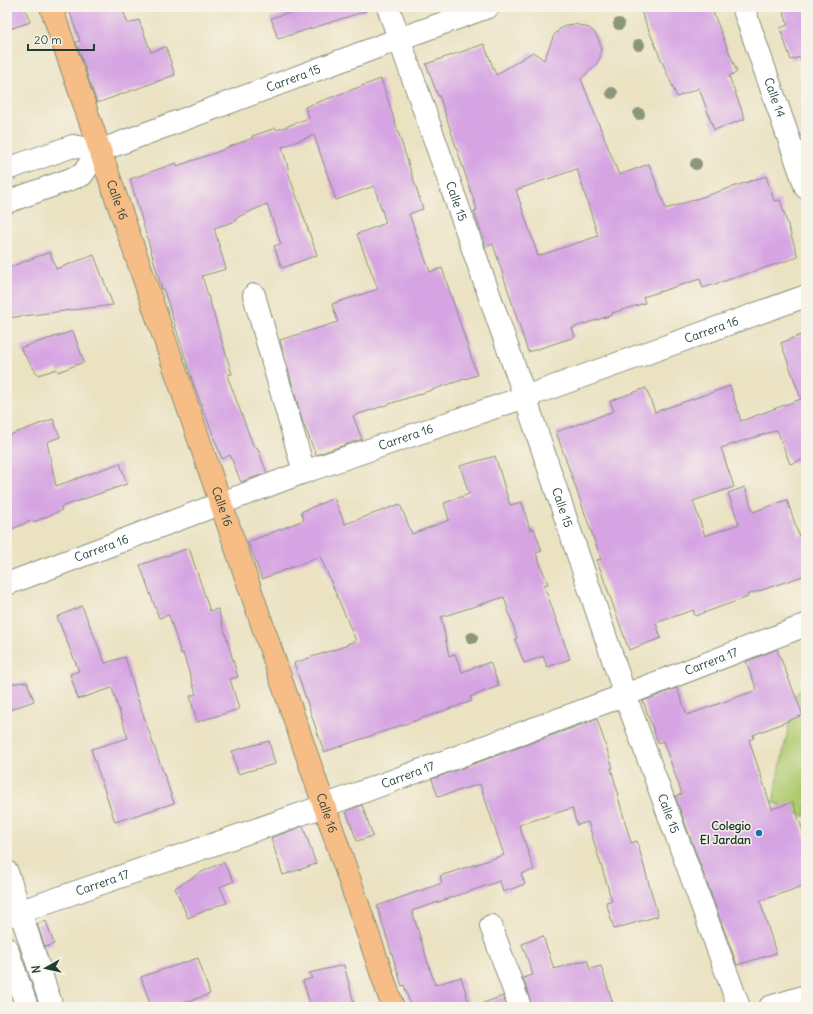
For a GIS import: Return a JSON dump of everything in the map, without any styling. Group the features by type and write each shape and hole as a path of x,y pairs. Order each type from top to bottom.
{"highway":[{"name":"Calle 16","path":"51,7 393,1007"}],"street":[{"name":"Calle 15","path":"388,7 525,397 625,695 739,1007"},
{"name":"Carrera 15","path":"99,151 488,7"},
{"name":"Calle 14","path":"743,7 806,188"},
{"path":"7,169 73,146 99,151 82,175 7,202"},
{"path":"254,295 304,472"},
{"name":"Carrera 16","path":"7,584 304,472 525,397 806,296"},
{"name":"Carrera 17","path":"14,914 324,806 625,695 806,625"},
{"path":"7,872 14,914 52,1007"},
{"path":"491,926 520,1007"},
{"path":"7,949 27,1007"},
{"path":"770,1007 806,996"}],"green space":[{"path":"806,682 806,817 773,802 795,695"}],"building":[{"path":"7,7 24,7 30,22 7,30"},
{"path":"68,7 122,7 128,24 139,20 151,52 166,47 175,75 97,103 76,42 80,41"},
{"path":"309,7 366,7 366,11 278,39 271,18"},
{"path":"639,7 711,7 737,72 729,76 745,119 714,130 699,88 677,97"},
{"path":"782,7 806,7 806,68 804,68 800,57 791,60 780,28 788,25"},
{"path":"575,24 589,28 595,33 599,40 601,48 600,57 596,65 581,79 619,175 649,164 666,209 766,176 774,201 780,200 798,257 703,288 700,279 643,297 645,303 612,313 612,315 572,328 575,337 528,352 493,244 486,247 474,211 477,210 439,95 438,96 426,64 484,44 496,75 533,52 544,60 554,35 567,25","holes":["577,169 598,236 538,256 516,190"]},
{"path":"381,79 423,209 409,214 430,272 442,268 477,375 353,416 362,439 316,455 302,420 280,340 338,322 332,304 378,289 357,234 386,223 374,186 336,200 314,135 282,147 289,171 288,172 317,255 282,268 274,246 281,244 267,204 236,218 236,221 214,228 226,269 202,276 232,374 227,375 254,448 257,447 267,473 241,482 230,455 222,459 194,385 163,288 162,289 130,179 176,163 177,166 253,138 252,136 276,128 277,130 309,118 305,107"},
{"path":"50,252 56,269 94,255 113,305 7,318 7,268"},
{"path":"73,331 84,362 58,372 57,369 38,375 20,348"},
{"path":"806,333 806,458 790,464 777,430 721,448 734,487 693,501 705,536 739,524 728,493 745,487 753,512 787,500 799,536 806,533 806,575 747,595 748,597 695,616 693,610 656,623 661,638 629,650 597,560 601,559 556,432 614,411 610,401 646,388 655,412 730,386 741,421 801,399 781,343"},
{"path":"53,419 60,437 47,442 56,486 120,463 127,484 61,507 62,510 34,522 33,520 7,531 7,436"},
{"path":"495,456 510,505 522,502 530,530 534,528 542,551 536,553 548,584 544,585 570,659 547,667 543,656 524,663 515,639 517,638 504,597 441,617 449,656 455,654 462,672 490,662 499,686 470,697 472,701 324,752 294,663 356,641 320,556 262,579 248,542 304,520 301,512 334,498 345,524 400,504 412,534 449,520 444,503 469,494 460,466"},
{"path":"189,548 210,611 218,609 238,677 230,679 239,709 197,722 190,696 196,694 183,653 181,654 169,615 159,618 140,565"},
{"path":"82,606 105,663 125,657 139,703 174,803 115,822 91,749 128,738 112,688 78,699 70,674 79,671 57,617"},
{"path":"777,649 803,715 753,735 754,738 749,740 772,809 793,802 806,840 806,885 760,901 776,953 737,965 675,796 682,794 663,741 658,743 643,701 677,688 687,715 757,690 746,662"},
{"path":"27,682 34,701 7,711 7,684"},
{"path":"597,719 613,768 611,768 631,843 637,841 658,916 614,929 606,902 612,901 588,822 577,825 572,808 519,825 534,870 521,874 525,884 503,892 500,881 412,911 435,985 461,977 470,1007 411,1007 404,985 402,986 377,906 442,883 440,876 504,855 480,784 438,797 432,779"},
{"path":"269,741 275,764 238,774 232,751"},
{"path":"362,805 373,836 357,841 346,811"},
{"path":"303,826 316,864 283,875 271,838"},
{"path":"223,862 234,881 220,887 227,903 188,918 175,888 200,873"},
{"path":"46,921 54,944 45,947 37,924"},
{"path":"543,936 554,969 587,960 590,969 601,966 614,1007 532,1007 523,978 533,975 522,944"},
{"path":"198,958 210,994 172,1007 151,1007 141,977"},
{"path":"344,965 355,1007 311,1007 303,981 312,978 309,973"},
{"path":"503,996 507,1007 483,1007 483,1003"}],"place":[{"name":"Colegio El Jardan","path":"759,833"}]}
